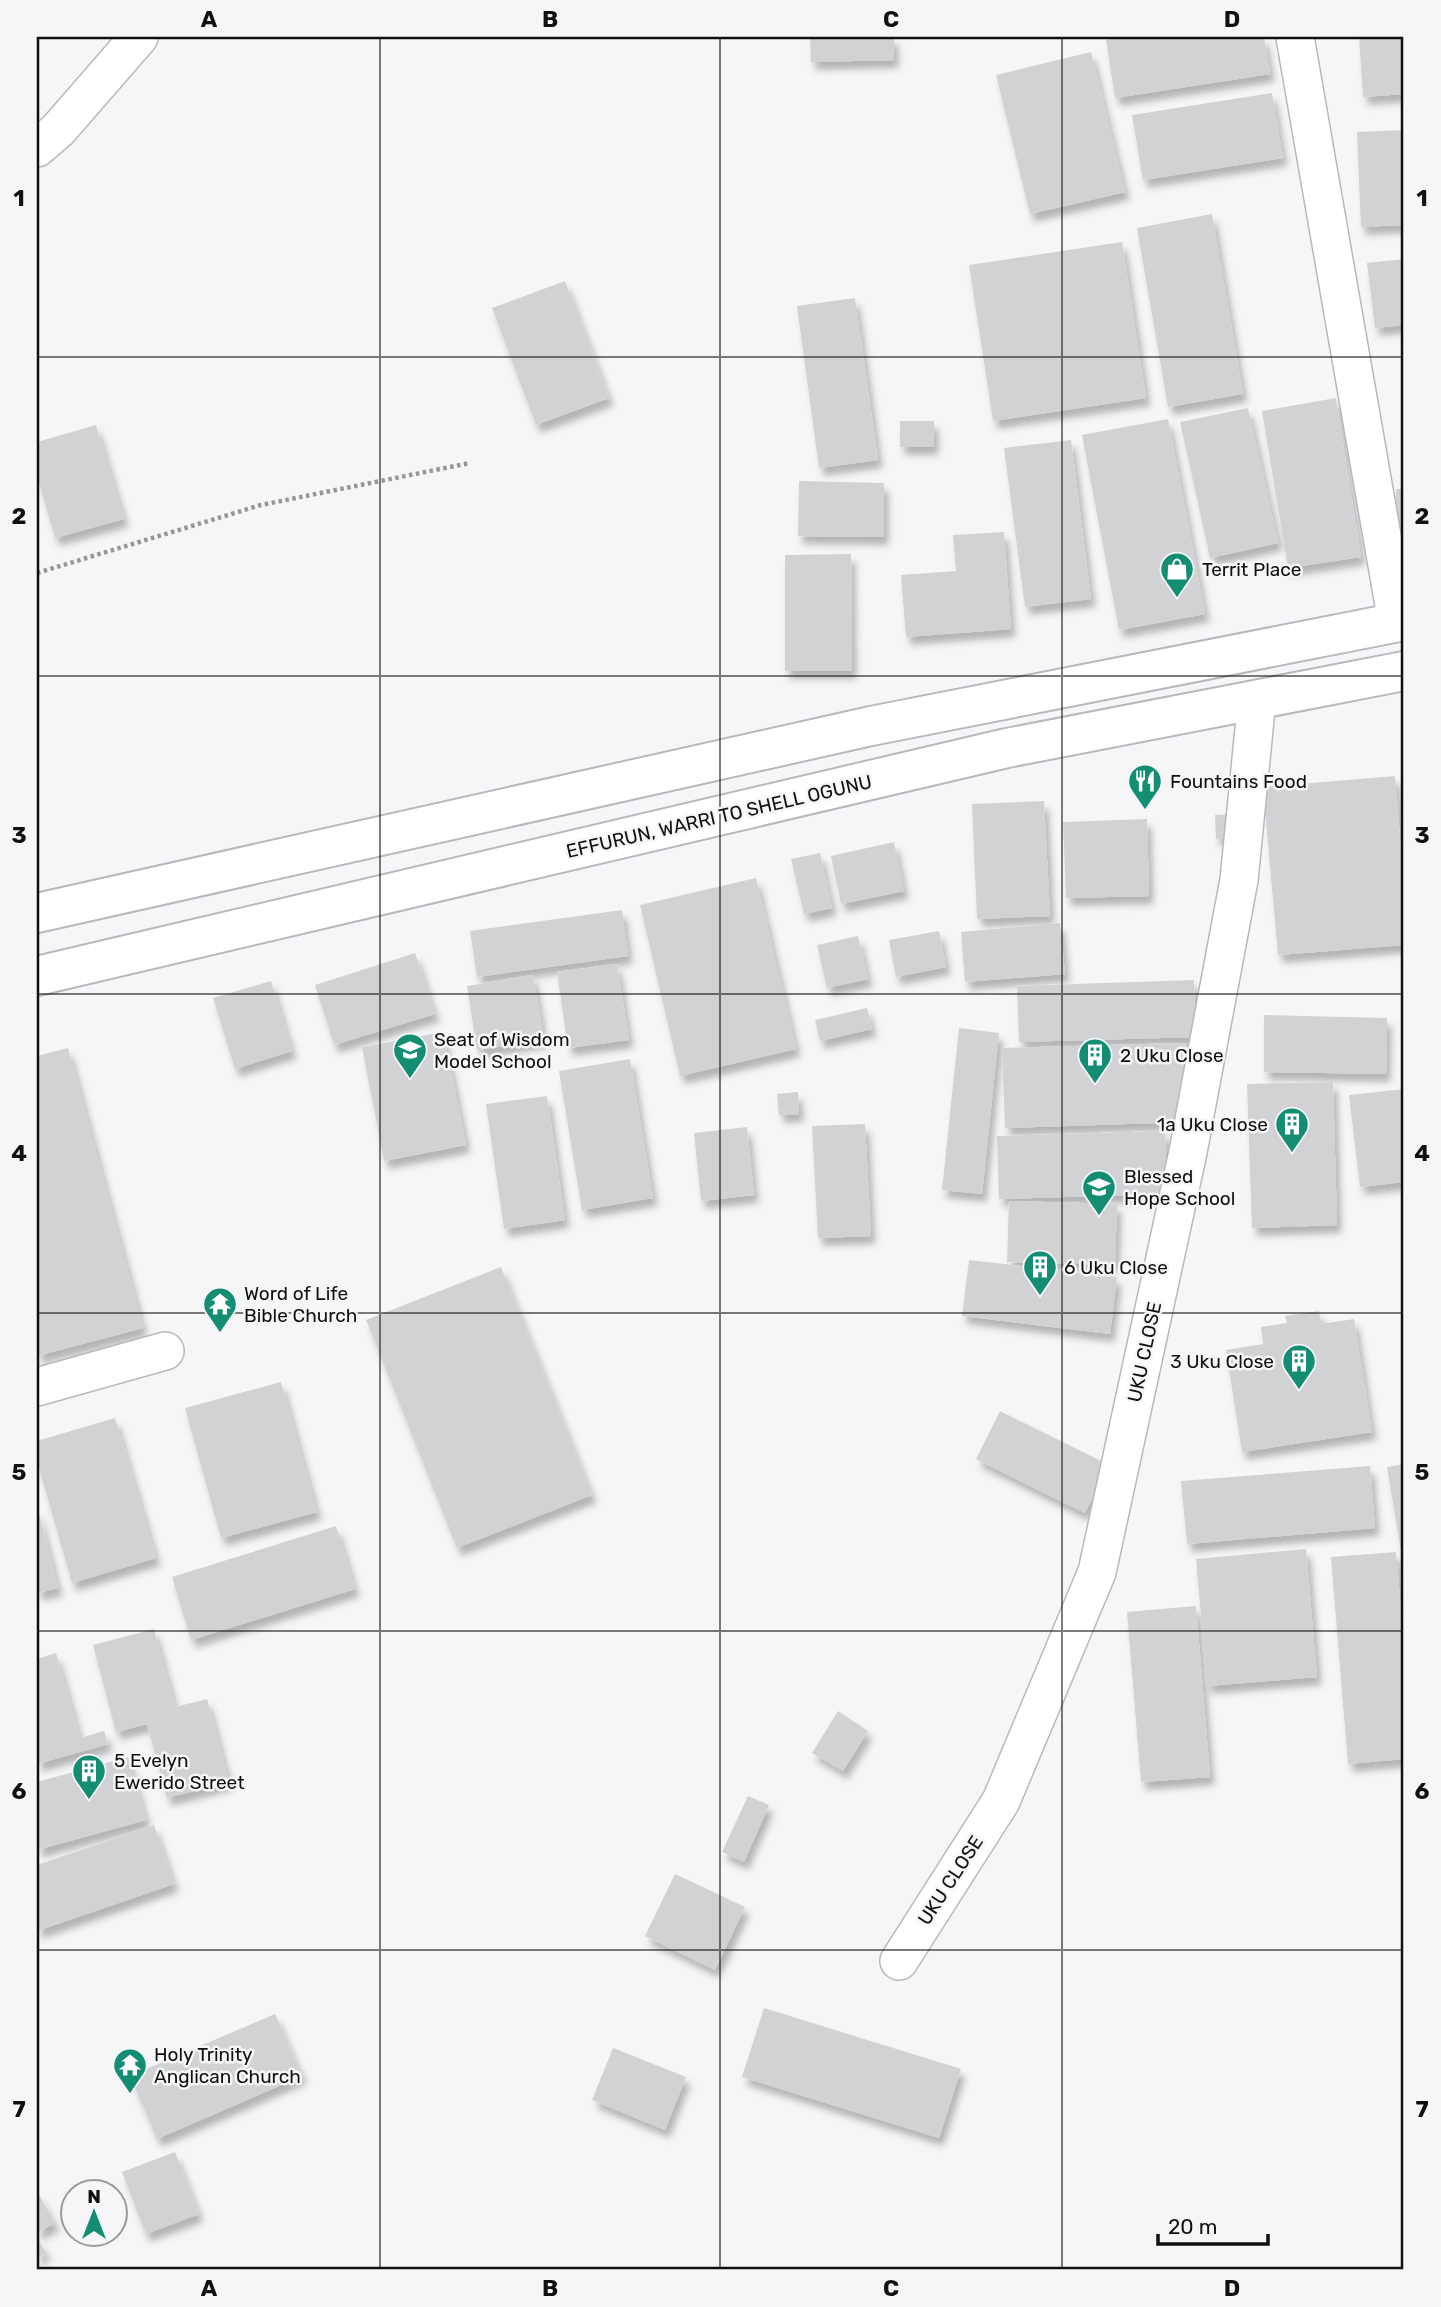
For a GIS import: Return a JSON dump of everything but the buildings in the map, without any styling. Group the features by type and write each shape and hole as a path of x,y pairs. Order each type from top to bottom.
{"main road":[{"path":"37,913 872,726 1401,622"},
{"name":"EFFURUN, WARRI TO SHELL OGUNU","path":"37,976 1007,748 1404,671"}],"street":[{"path":"37,148 58,130 139,37"},
{"path":"1295,37 1401,622"},
{"name":"UKU CLOSE","path":"898,1961 1001,1801 1097,1572 1188,1152 1239,880 1257,699"},
{"path":"37,1387 165,1350"}],"path":[{"path":"37,573 261,505 470,463"}],"place":[{"name":"Territ Place","path":"1177,599"},
{"name":"Fountains Food","path":"1145,811"},
{"name":"Seat of Wisdom Model School","path":"410,1080"},
{"name":"2 Uku Close","path":"1095,1085"},
{"name":"1a Uku Close","path":"1292,1154"},
{"name":"Blessed Hope School","path":"1099,1217"},
{"name":"6 Uku Close","path":"1040,1297"},
{"name":"Word of Life Bible Church","path":"220,1334"},
{"name":"3 Uku Close","path":"1299,1391"},
{"name":"5 Evelyn Ewerido Street","path":"89,1801"},
{"name":"Holy Trinity Anglican Church","path":"130,2095"}]}
